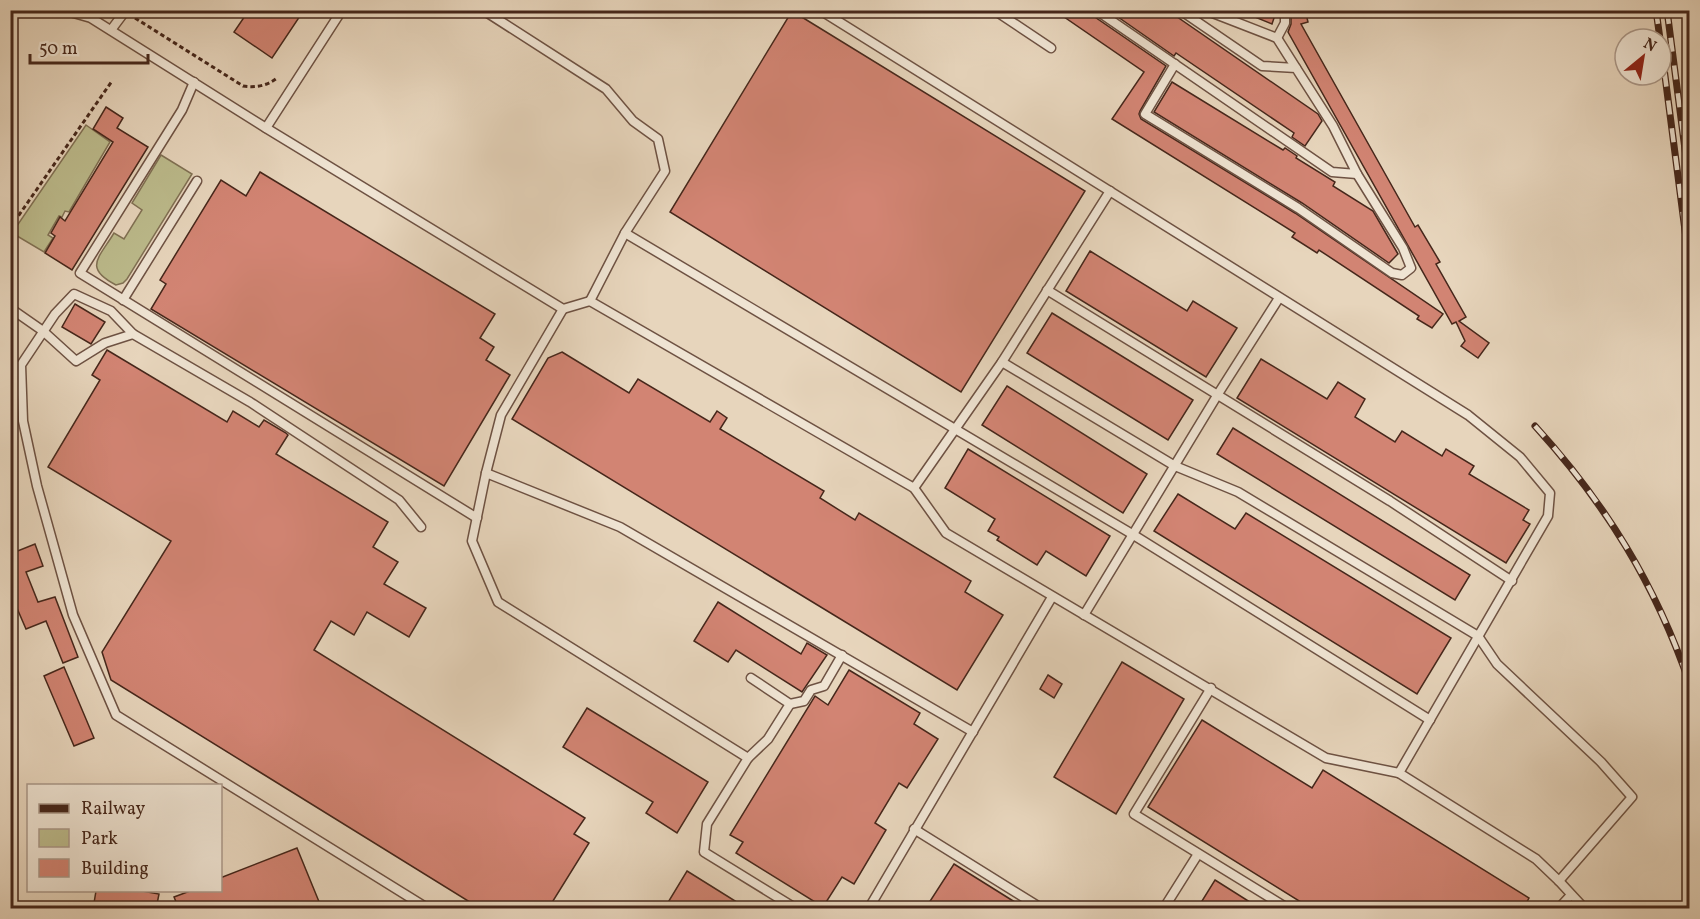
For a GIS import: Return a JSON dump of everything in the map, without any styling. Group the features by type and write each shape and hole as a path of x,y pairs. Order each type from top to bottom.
{"lane":[{"path":"63,10 92,18"},
{"path":"85,10 92,18 266,128 563,309"},
{"path":"266,128 342,10"},
{"path":"483,10 606,89 633,121 658,139 665,171 625,233 590,301 563,309 501,415 472,541 498,602 748,758"},
{"path":"820,10 1468,415 1520,457 1550,493 1548,516 1399,773"},
{"path":"994,10 1051,48"},
{"path":"1096,10 1332,172 1357,174"},
{"path":"1180,10 1262,66 1296,68"},
{"path":"1175,64 1145,114 1298,208 1392,273 1402,275 1411,268 1403,248 1357,174 1333,126 1277,38 1204,10"},
{"path":"1277,38 1285,23 1285,10"},
{"path":"111,30 125,11"},
{"path":"194,82 182,110 80,273 477,518"},
{"path":"123,300 197,181"},
{"path":"914,488 1002,362 1110,191"},
{"path":"625,233 1132,534 1430,720"},
{"path":"1047,290 1390,501 1512,581"},
{"path":"422,527 399,500 250,402 133,334 111,311 74,294 55,314 21,365 23,421 37,486 74,615 116,715 427,909"},
{"path":"1084,615 1218,394 1280,298"},
{"path":"590,301 914,488 946,533 1326,758 1399,773 1536,860 1584,909"},
{"path":"10,308 43,331 76,361 105,343 133,334"},
{"path":"1002,362 1175,466 1238,492 1478,636 1497,664 1601,762 1632,797 1559,881"},
{"path":"486,473 620,527 973,732"},
{"path":"869,909 1052,597"},
{"path":"795,909 704,852 707,824 748,758 768,739 790,704 804,700 811,690 824,686 842,655"},
{"path":"751,678 790,704"},
{"path":"1211,688 1134,814 1287,909"},
{"path":"914,829 1041,909"},
{"path":"1164,909 1198,854"},
{"path":"1558,909 1570,896"}],"path":[{"path":"125,11 243,86 253,87 277,78"},
{"path":"10,228 112,81"}],"green space":[{"path":"86,125 110,142 69,212 65,211 62,217 59,216 48,235 53,238 44,252 12,233"},
{"path":"161,155 192,174 127,279 116,285 106,279 97,268 99,256 114,233 124,239 142,210 132,203"}],"building":[{"path":"249,10 304,10 272,58 234,32"},
{"path":"1054,10 1090,10 1092,15 1166,66 1140,111 1141,119 1295,213 1443,314 1432,328 1417,319 1419,316 1319,250 1317,253 1292,237 1295,233 1112,119 1144,72"},
{"path":"1108,10 1167,10 1318,114 1322,121 1305,146 1292,137 1294,133 1176,53 1174,56"},
{"path":"1238,10 1279,10 1279,16 1276,12 1272,24"},
{"path":"1291,10 1305,10 1308,22 1301,24 1415,227 1418,225 1440,262 1436,264 1466,317 1459,321 1489,343 1478,358 1461,346 1465,341 1456,322 1452,324 1288,32 1291,24"},
{"path":"792,11 1085,191 961,392 670,212"},
{"path":"1172,82 1283,150 1285,148 1297,156 1296,158 1335,182 1333,186 1373,211 1398,254 1389,263 1302,203 1154,112"},
{"path":"106,107 123,118 117,128 148,147 72,270 45,253 55,236 51,233 60,217 65,221 113,142 93,129"},
{"path":"260,172 495,314 480,338 494,347 486,360 510,375 444,486 151,309 166,284 160,280 221,180 246,196"},
{"path":"1090,251 1187,311 1193,301 1237,328 1206,377 1066,291"},
{"path":"75,304 105,322 91,344 62,327"},
{"path":"1052,313 1193,400 1168,440 1027,353"},
{"path":"107,350 227,422 233,411 259,427 264,420 286,433 288,435 276,454 388,522 373,547 398,562 384,584 426,608 409,637 367,612 354,635 331,621 314,650 585,818 574,834 589,843 548,909 481,909 111,680 102,652 171,541 48,467 100,380 92,375"},
{"path":"562,352 629,393 638,379 710,422 717,411 727,418 720,429 824,491 820,498 855,520 859,513 971,581 965,592 1003,615 957,690 512,419 548,358"},
{"path":"1261,359 1327,399 1338,382 1365,399 1355,417 1395,442 1402,431 1442,456 1446,449 1474,466 1469,474 1529,510 1523,520 1530,524 1506,563 1237,398"},
{"path":"1007,386 1147,474 1123,513 982,425"},
{"path":"1233,428 1470,575 1455,600 1217,454"},
{"path":"968,449 1110,536 1086,576 1046,551 1037,565 997,540 999,537 988,531 995,519 945,488"},
{"path":"1178,494 1235,529 1246,513 1451,638 1417,694 1154,531"},
{"path":"35,544 43,566 26,572 38,602 55,597 78,657 63,663 46,621 26,629 10,592 10,554"},
{"path":"718,602 801,654 807,643 827,655 802,692 736,650 728,662 694,641"},
{"path":"1122,662 1184,699 1116,814 1054,777"},
{"path":"64,667 94,738 74,746 44,676"},
{"path":"849,670 920,713 914,724 938,739 907,788 899,783 875,823 886,830 854,884 842,877 823,907 736,853 743,842 730,835 815,696 828,705"},
{"path":"1048,675 1062,684 1054,698 1040,689"},
{"path":"587,708 708,782 677,833 646,813 653,802 563,747"},
{"path":"1202,720 1312,788 1323,770 1529,898 1523,909 1312,909 1148,807"},
{"path":"297,848 322,909 179,909 174,897 187,892 222,892 222,877"},
{"path":"954,864 1026,909 925,909"},
{"path":"687,871 748,909 664,909"},
{"path":"1215,880 1261,909 1197,909"},
{"path":"96,892 159,894 156,909 93,909"}],"railway":[{"path":"1656,10 1658,27"},
{"path":"1667,10 1690,188"},
{"path":"1666,87 1690,269"},
{"path":"1535,426 1584,485 1626,547 1661,613 1690,685"}]}
